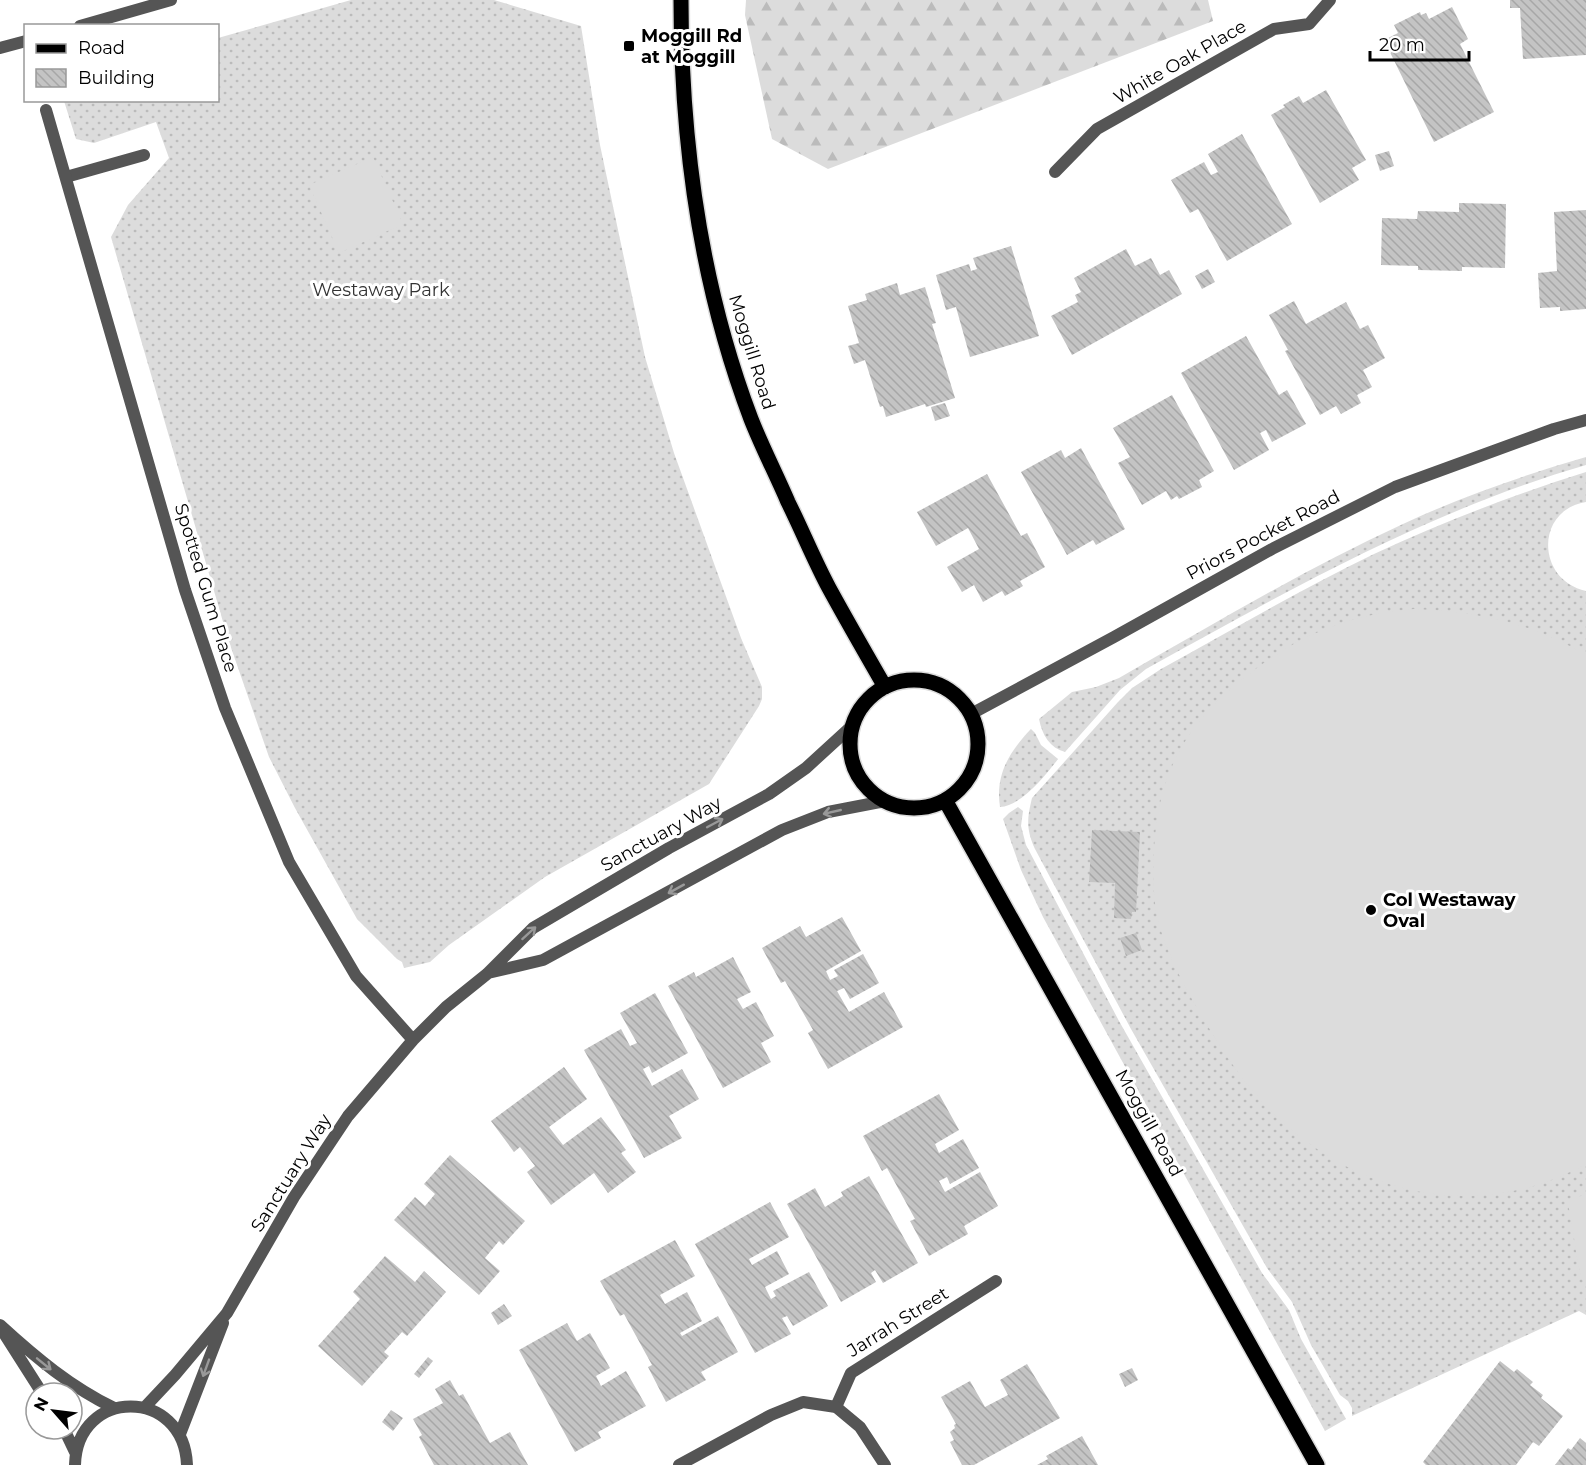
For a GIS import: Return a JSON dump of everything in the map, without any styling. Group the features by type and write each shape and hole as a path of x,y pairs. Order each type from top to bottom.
{"main road":[{"name":"Moggill Road","path":"681,0 681,48 690,157 705,259 726,344 751,420 783,490 828,586 885,687"},
{"path":"924,680 943,687 960,698 971,714 978,733 978,753 972,772 961,788 945,800 930,806 899,807 885,801 867,788 855,769 850,748 853,725 860,710 871,697 885,687 904,681 924,680"},
{"name":"Moggill Road","path":"945,800 1317,1465"}],"street":[{"path":"87,24 171,0"},
{"name":"White Oak Place","path":"1055,172 1097,129 1274,29 1309,24 1330,0"},
{"path":"0,48 24,42"},
{"name":"Spotted Gum Place","path":"46,110 185,590 225,708 289,862 356,976 413,1040"},
{"path":"66,177 144,155"},
{"name":"Priors Pocket Road","path":"971,714 1114,638 1272,549 1395,487 1554,429 1586,420"},
{"name":"Sanctuary Way","path":"144,1408 227,1313 294,1197 348,1116 413,1040 446,1007 487,974 533,928 669,848 769,794 806,768 853,725"},
{"name":"Sanctuary Way","path":"487,974 543,960 782,830 828,813 885,801"},
{"name":"Jarrah Street","path":"836,1407 851,1373 996,1281"},
{"path":"180,1434 227,1313"},
{"path":"0,1326 71,1384 114,1408"},
{"path":"0,1326 34,1381"},
{"path":"679,1465 771,1415 803,1402 836,1407 860,1427 885,1465"},
{"path":"75,1459 80,1438 89,1425 100,1415 114,1408 129,1406 158,1413 171,1423 180,1434 186,1452 187,1465"},
{"path":"68,1441 75,1459"}],"green space":[{"name":"Westaway Park","path":"351,0 494,0 581,26 600,145 645,357 674,453 741,638 762,687 762,699 759,706 709,784 545,877 449,945 430,962 404,968 402,962 357,919 295,808 269,757 228,639 111,237 128,205 169,158 156,122 94,143 76,139 64,102 219,102 219,38"},
{"path":"746,0 1208,0 1213,21 828,169 772,139 745,15"},
{"path":"373,157 403,224 339,253 309,185"},
{"path":"1586,457 1586,465 1471,505 1360,555 1146,669 1120,690 1065,752 1051,744 1042,730 1039,719 1072,692 1096,687 1119,678 1366,541 1493,487"},
{"name":"Col Westaway Oval","path":"1586,472 1586,502 1569,508 1557,518 1550,531 1548,545 1551,560 1558,574 1570,584 1586,591 1586,1315 1579,1311 1352,1416 1352,1408 1348,1401 1340,1395 1311,1345 1292,1302 1267,1268 1131,1029 1035,849 1028,824 1032,798 1132,688 1161,669 1374,554 1478,510"},
{"name":"Col Westaway Oval","path":"1414,609 1460,613 1503,621 1544,634 1586,655 1586,1164 1546,1182 1506,1193 1465,1196 1424,1193 1385,1183 1347,1167 1311,1145 1266,1106 1221,1048 1192,1000 1174,963 1163,938 1156,907 1154,853 1161,800 1178,754 1190,733 1205,714 1245,677 1304,639 1345,622 1367,616"},
{"path":"1031,729 1041,745 1058,759 1024,796 1000,807 1000,785 1005,765 1016,746"},
{"path":"1018,807 1023,811 1021,826 1026,845 1119,1021 1262,1273 1289,1310 1301,1339 1346,1419 1325,1431 1043,917 1021,870 1003,819"},
{"path":"1586,1194 1586,1283 1584,1284 1578,1264 1567,1201"}],"building":[{"path":"1510,0 1586,0 1586,55 1523,59 1520,8 1510,8"},
{"path":"1452,7 1468,39 1460,44 1494,112 1434,142 1384,40 1398,33 1394,25 1420,12 1421,15 1426,13 1429,19"},
{"path":"1326,90 1366,160 1352,168 1359,180 1320,203 1271,115 1299,96 1303,103"},
{"path":"1242,134 1292,224 1227,261 1198,209 1190,213 1171,180 1204,162 1211,175 1218,172 1208,154"},
{"path":"1389,151 1394,166 1380,171 1375,155"},
{"path":"1459,203 1506,204 1505,268 1462,267 1462,271 1418,270 1418,266 1381,265 1382,218 1417,219 1418,211 1459,212"},
{"path":"1586,210 1586,309 1560,311 1560,307 1540,308 1538,273 1557,271 1554,212"},
{"path":"1011,246 1039,336 970,357 956,307 946,310 936,275 969,264 971,271 977,269 973,258"},
{"path":"1126,249 1135,266 1151,258 1160,275 1169,270 1182,294 1072,355 1051,316 1078,302 1075,295 1081,292 1074,278"},
{"path":"1208,269 1215,282 1202,289 1195,276"},
{"path":"897,283 900,295 925,287 936,323 932,324 955,398 926,407 925,404 886,417 883,406 880,407 865,360 854,364 848,346 859,343 848,306 867,300 865,294"},
{"path":"1294,301 1306,324 1346,302 1360,329 1368,325 1385,358 1363,370 1372,387 1357,395 1361,403 1341,414 1336,406 1320,415 1285,351 1288,350 1269,315"},
{"path":"1246,336 1279,395 1287,390 1306,424 1272,442 1266,430 1260,433 1269,450 1234,470 1181,373"},
{"path":"1172,395 1214,471 1199,480 1202,487 1179,499 1177,496 1171,500 1166,491 1142,505 1118,463 1130,457 1113,428"},
{"path":"945,403 950,416 935,421 931,407"},
{"path":"1081,448 1125,529 1096,545 1093,540 1067,555 1021,472 1061,450 1065,458"},
{"path":"987,474 1021,536 1027,533 1045,567 1020,581 1023,586 1005,596 1002,591 983,602 974,585 962,592 947,567 979,549 968,528 936,546 917,512"},
{"path":"1092,830 1140,832 1136,912 1132,912 1131,919 1114,918 1115,883 1089,882"},
{"path":"842,917 861,951 826,971 830,980 838,976 834,970 863,954 879,983 850,999 844,988 837,991 849,1012 884,992 903,1027 828,1069 808,1033 813,1030 785,981 781,983 762,948 800,926 806,937"},
{"path":"1136,933 1142,950 1126,956 1120,938"},
{"path":"733,957 751,992 737,999 743,1009 756,1002 774,1036 761,1043 771,1062 723,1088 668,986 694,972 696,977"},
{"path":"655,993 688,1053 652,1073 649,1066 643,1069 652,1086 682,1069 699,1099 669,1116 682,1138 644,1158 584,1050 621,1029 630,1046 637,1043 620,1013"},
{"path":"564,1067 587,1099 549,1127 563,1145 601,1117 626,1150 621,1153 636,1172 608,1193 594,1173 551,1205 527,1172 535,1166 520,1147 514,1152 491,1121"},
{"path":"939,1094 959,1130 935,1144 939,1153 963,1139 979,1168 950,1184 947,1177 939,1181 945,1192 980,1172 998,1206 964,1226 968,1234 929,1256 910,1221 915,1219 887,1168 882,1171 863,1136"},
{"path":"450,1155 525,1221 503,1245 499,1241 485,1258 500,1271 479,1295 394,1220 415,1197 425,1206 435,1194 424,1184"},
{"path":"869,1176 918,1263 883,1283 875,1270 871,1273 876,1282 841,1302 787,1204 815,1188 825,1207 843,1196 841,1192"},
{"path":"770,1202 789,1237 749,1259 752,1265 777,1251 789,1274 765,1287 771,1299 776,1296 773,1291 809,1272 828,1306 793,1326 787,1316 782,1318 791,1334 755,1353 695,1244"},
{"path":"675,1240 695,1276 660,1295 665,1304 687,1292 702,1321 680,1333 682,1336 718,1316 738,1352 701,1372 706,1380 666,1402 648,1367 652,1365 624,1314 620,1316 600,1281"},
{"path":"385,1256 415,1282 424,1271 446,1292 407,1336 402,1332 384,1352 389,1356 362,1386 318,1346 360,1299 353,1292"},
{"path":"504,1304 512,1316 498,1325 491,1313"},
{"path":"567,1323 577,1341 590,1333 610,1368 596,1376 601,1386 626,1371 646,1406 598,1432 601,1438 575,1452 519,1350"},
{"path":"428,1357 433,1361 419,1378 414,1374"},
{"path":"1500,1361 1514,1372 1517,1369 1533,1382 1530,1385 1543,1395 1541,1398 1563,1416 1539,1446 1533,1442 1516,1465 1426,1465 1423,1462"},
{"path":"1027,1364 1060,1418 974,1465 962,1465 950,1442 954,1440 950,1432 956,1424 941,1397 970,1381 985,1407 1008,1395 1000,1380"},
{"path":"1132,1368 1138,1380 1125,1387 1119,1374"},
{"path":"450,1380 459,1396 463,1394 490,1443 510,1432 528,1465 434,1465 419,1437 422,1435 413,1419 443,1403 435,1389"},
{"path":"391,1410 403,1418 393,1431 382,1422"},
{"path":"1082,1436 1098,1465 1037,1465 1048,1459 1046,1456"},
{"path":"1580,1438 1586,1443 1586,1465 1555,1465 1568,1448 1571,1450"}],"place":[{"name":"Moggill Rd at Moggill","path":"629,46"},
{"name":"Col Westaway Oval","path":"1371,910"}]}
